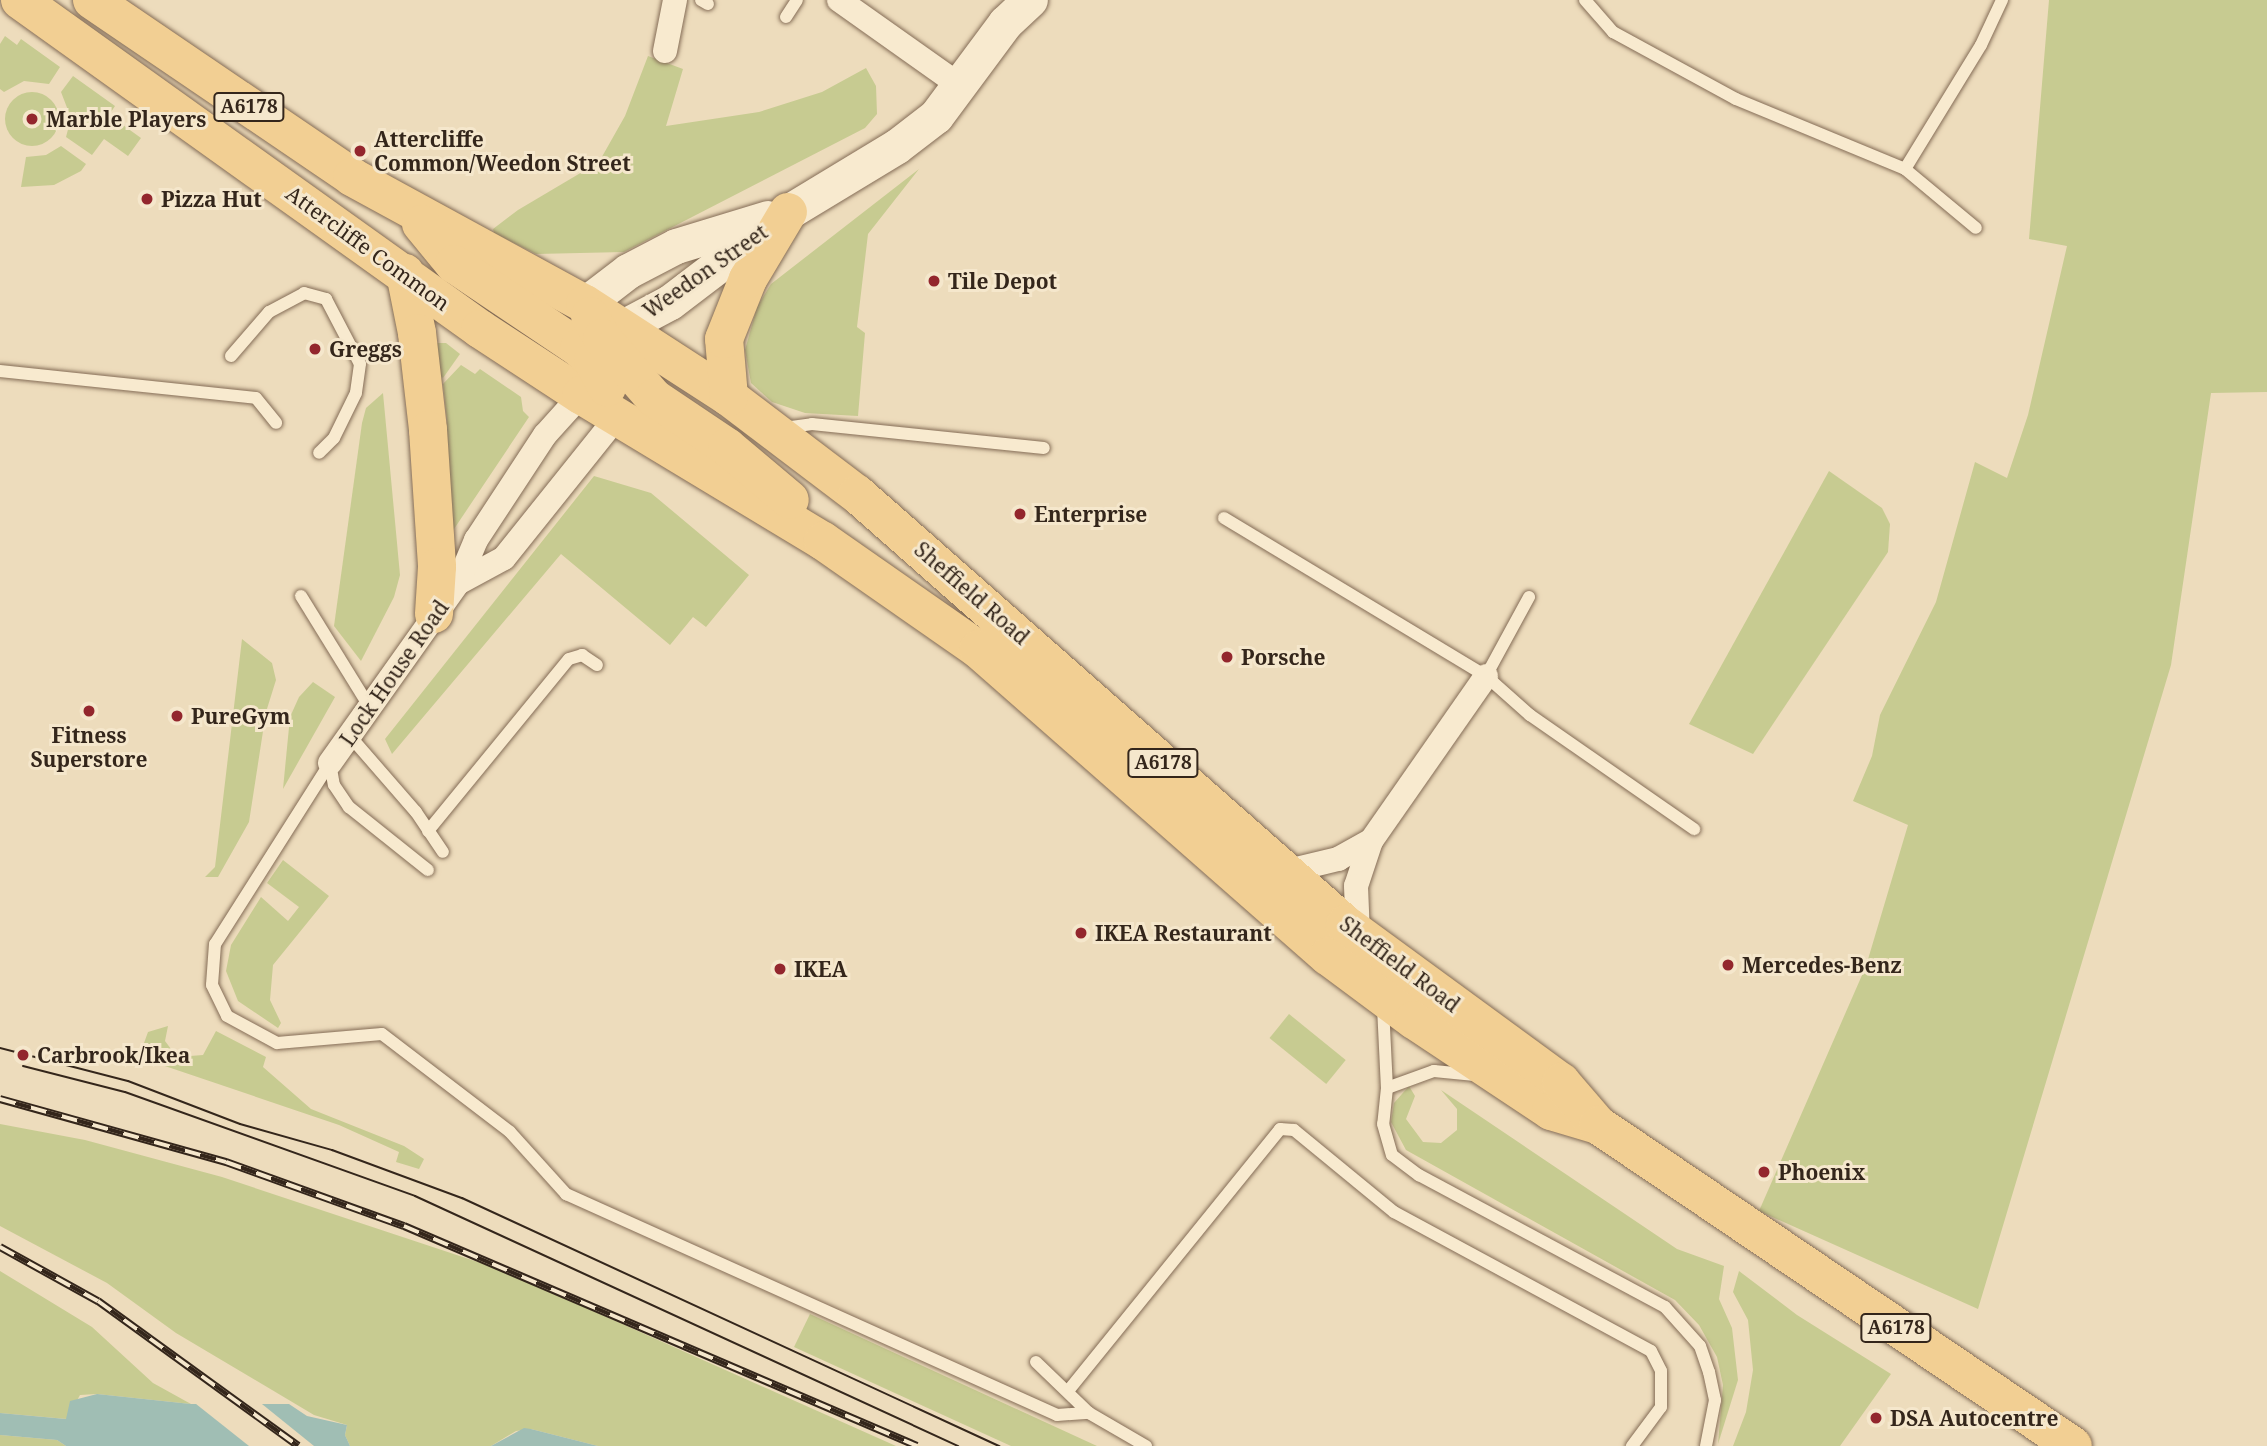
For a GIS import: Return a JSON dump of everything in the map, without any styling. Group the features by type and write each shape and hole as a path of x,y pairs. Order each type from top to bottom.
{"main road":[{"name":"Attercliffe Common","path":"20,0 525,359 604,382"},
{"name":"Attercliffe Common","path":"92,0 352,177 585,304"},
{"name":"Attercliffe Common","path":"409,208 454,264 601,338"},
{"path":"729,397 724,339 748,279 788,212"},
{"path":"404,273 417,333 428,430 437,567 434,614"},
{"name":"Sheffield Road","path":"585,304 601,338 604,382 617,417 822,541 978,649 1328,957 1497,1077 1551,1111 1598,1125"},
{"path":"525,359 601,338"},
{"name":"Sheffield Road","path":"601,338 669,358 774,430 857,494 1025,639 1358,935 1561,1082 1598,1125 2066,1444"},
{"path":"604,382 669,358"},
{"name":"Sheffield Road","path":"604,382 654,398 782,490 822,541"}],"street":[{"path":"665,51 675,0"},
{"path":"839,0 959,85"},
{"name":"Weedon Street","path":"601,338 670,302 788,212 897,146 936,116 1007,11 1030,0"},
{"name":"Weedon Street","path":"585,304 628,271 676,246 788,212"},
{"name":"Lock House Road","path":"330,763 458,583 476,540 545,435 604,382"},
{"name":"Lock House Road","path":"458,583 504,558 617,417"},
{"path":"1358,935 1356,886 1371,841 1486,676"},
{"path":"1284,872 1338,859 1371,841"}],"lane":[{"path":"786,17 797,0"},
{"path":"1585,0 1613,33 1736,99 1905,169 1976,228"},
{"path":"1905,169 1981,45 2002,0"},
{"path":"231,356 269,312 304,293 326,299 360,364 356,393 334,438 318,453"},
{"path":"0,371 256,398 276,423"},
{"path":"774,430 812,424 1044,448"},
{"path":"1224,518 1486,676 1530,715 1694,829"},
{"path":"301,596 369,706"},
{"path":"1486,676 1530,597"},
{"path":"428,831 569,659 582,655 597,665"},
{"path":"349,735 443,852"},
{"path":"330,763 334,785 349,807 428,870"},
{"path":"330,763 215,944 212,985 227,1016 277,1043 382,1034 510,1132 566,1194 1057,1415 1089,1413"},
{"path":"1380,993 1385,1017 1385,1140 1392,1155 1406,1167 1665,1307 1685,1325 1700,1346 1715,1400 1706,1446"},
{"path":"1387,1088 1434,1071 1497,1077"},
{"path":"1068,1391 1280,1129 1294,1130 1394,1212 1651,1351 1661,1371 1661,1408 1632,1446"},
{"path":"1036,1362 1089,1413 1146,1446"}],"green space":[{"path":"2049,0 2267,0 2267,392 2211,393 2171,665 1978,1309 1759,1211 1866,966 1908,825 1853,801 1872,756 1880,715 1936,602 1975,462 2007,478 2028,415 2067,246 2029,239"},
{"path":"5,36 17,45 21,39 60,67 49,84 24,81 4,92 0,89 0,44"},
{"path":"648,56 683,69 666,126 759,112 822,92 866,68 876,86 877,114 865,128 624,252 536,254 494,233 493,229 518,210 599,162 625,116"},
{"path":"73,76 115,106 109,115 141,138 128,156 104,139 92,155 66,137 71,118 61,92"},
{"path":"37,92 47,96 55,104 59,119 55,134 47,142 27,146 17,142 9,134 5,114 9,104 17,96"},
{"path":"61,146 86,164 81,171 54,185 21,187 26,157 46,155"},
{"path":"919,169 868,234 857,327 865,333 858,416 805,413 772,402 751,383 745,350 757,307 771,284"},
{"path":"431,343 446,343 460,354 443,378 434,371"},
{"path":"461,365 475,374 480,369 521,397 523,411 529,417 452,532 441,428 447,421 443,384"},
{"path":"383,393 400,575 394,597 361,661 334,626 362,423 366,408"},
{"path":"1829,471 1882,508 1890,524 1888,552 1753,754 1689,724"},
{"path":"594,476 651,493 749,575 706,627 693,617 670,645 561,554 392,754 385,739"},
{"path":"242,639 272,663 276,680 266,712 249,822 218,877 205,877 215,867"},
{"path":"313,682 335,697 283,789 290,717 299,697"},
{"path":"283,860 329,896 273,965 270,1000 281,1023 278,1028 238,1001 226,971 231,945 261,897 288,921 299,907 267,883"},
{"path":"1289,1014 1346,1060 1326,1084 1269,1038"},
{"path":"168,1026 165,1041 177,1057 203,1055 216,1031 266,1057 263,1067 311,1109 404,1146 424,1159 419,1169 396,1162 399,1152 339,1125 159,1064 144,1043 148,1032"},
{"path":"1409,1086 1415,1096 1406,1119 1423,1142 1441,1143 1457,1130 1457,1109 1441,1090 1677,1249 1724,1266 1719,1299 1732,1328 1738,1380 1718,1444 1723,1385 1717,1357 1699,1325 1675,1300 1406,1150 1391,1122 1394,1103"},
{"path":"0,1124 85,1140 222,1177 499,1269 896,1446 598,1446 531,1429 516,1431 491,1446 350,1446 345,1435 347,1425 314,1415 176,1333 107,1283 0,1226"},
{"path":"0,1271 92,1327 153,1383 191,1404 97,1394 80,1395 67,1419 0,1413"},
{"path":"1739,1271 1797,1315 1891,1374 1840,1446 1733,1446 1746,1412 1753,1370 1748,1320 1733,1292"},
{"path":"810,1314 1097,1446 1011,1446 794,1347"},
{"path":"0,1435 57,1440 66,1446 0,1446"}],"water":[{"path":"97,1394 191,1404 289,1404 307,1416 347,1425 345,1435 350,1446 66,1446 57,1440 0,1435 0,1413 66,1419 70,1401"},
{"path":"524,1428 531,1429 598,1446 491,1446"}],"pier":[{"path":"191,1400 257,1400 314,1446 249,1446"}],"tram line":[{"path":"0,1048 128,1081 240,1124 332,1150 462,1198 999,1446"},
{"path":"23,1066 125,1092 415,1196 958,1446"}],"railway":[{"path":"0,1099 226,1162 404,1226 917,1446"},
{"path":"0,1247 98,1301 298,1446"}],"place":[{"name":"Marble Players","path":"32,119"},
{"name":"Attercliffe Common/Weedon Street","path":"360,151"},
{"name":"Pizza Hut","path":"147,199"},
{"name":"Tile Depot","path":"934,281"},
{"name":"Greggs","path":"315,349"},
{"name":"Enterprise","path":"1020,514"},
{"name":"Porsche","path":"1227,657"},
{"name":"Fitness Superstore","path":"89,711"},
{"name":"PureGym","path":"177,716"},
{"name":"IKEA Restaurant","path":"1081,933"},
{"name":"Mercedes-Benz","path":"1728,965"},
{"name":"IKEA","path":"780,969"},
{"name":"Carbrook/Ikea","path":"23,1055"},
{"name":"Phoenix","path":"1764,1172"},
{"name":"DSA Autocentre","path":"1876,1418"}]}
